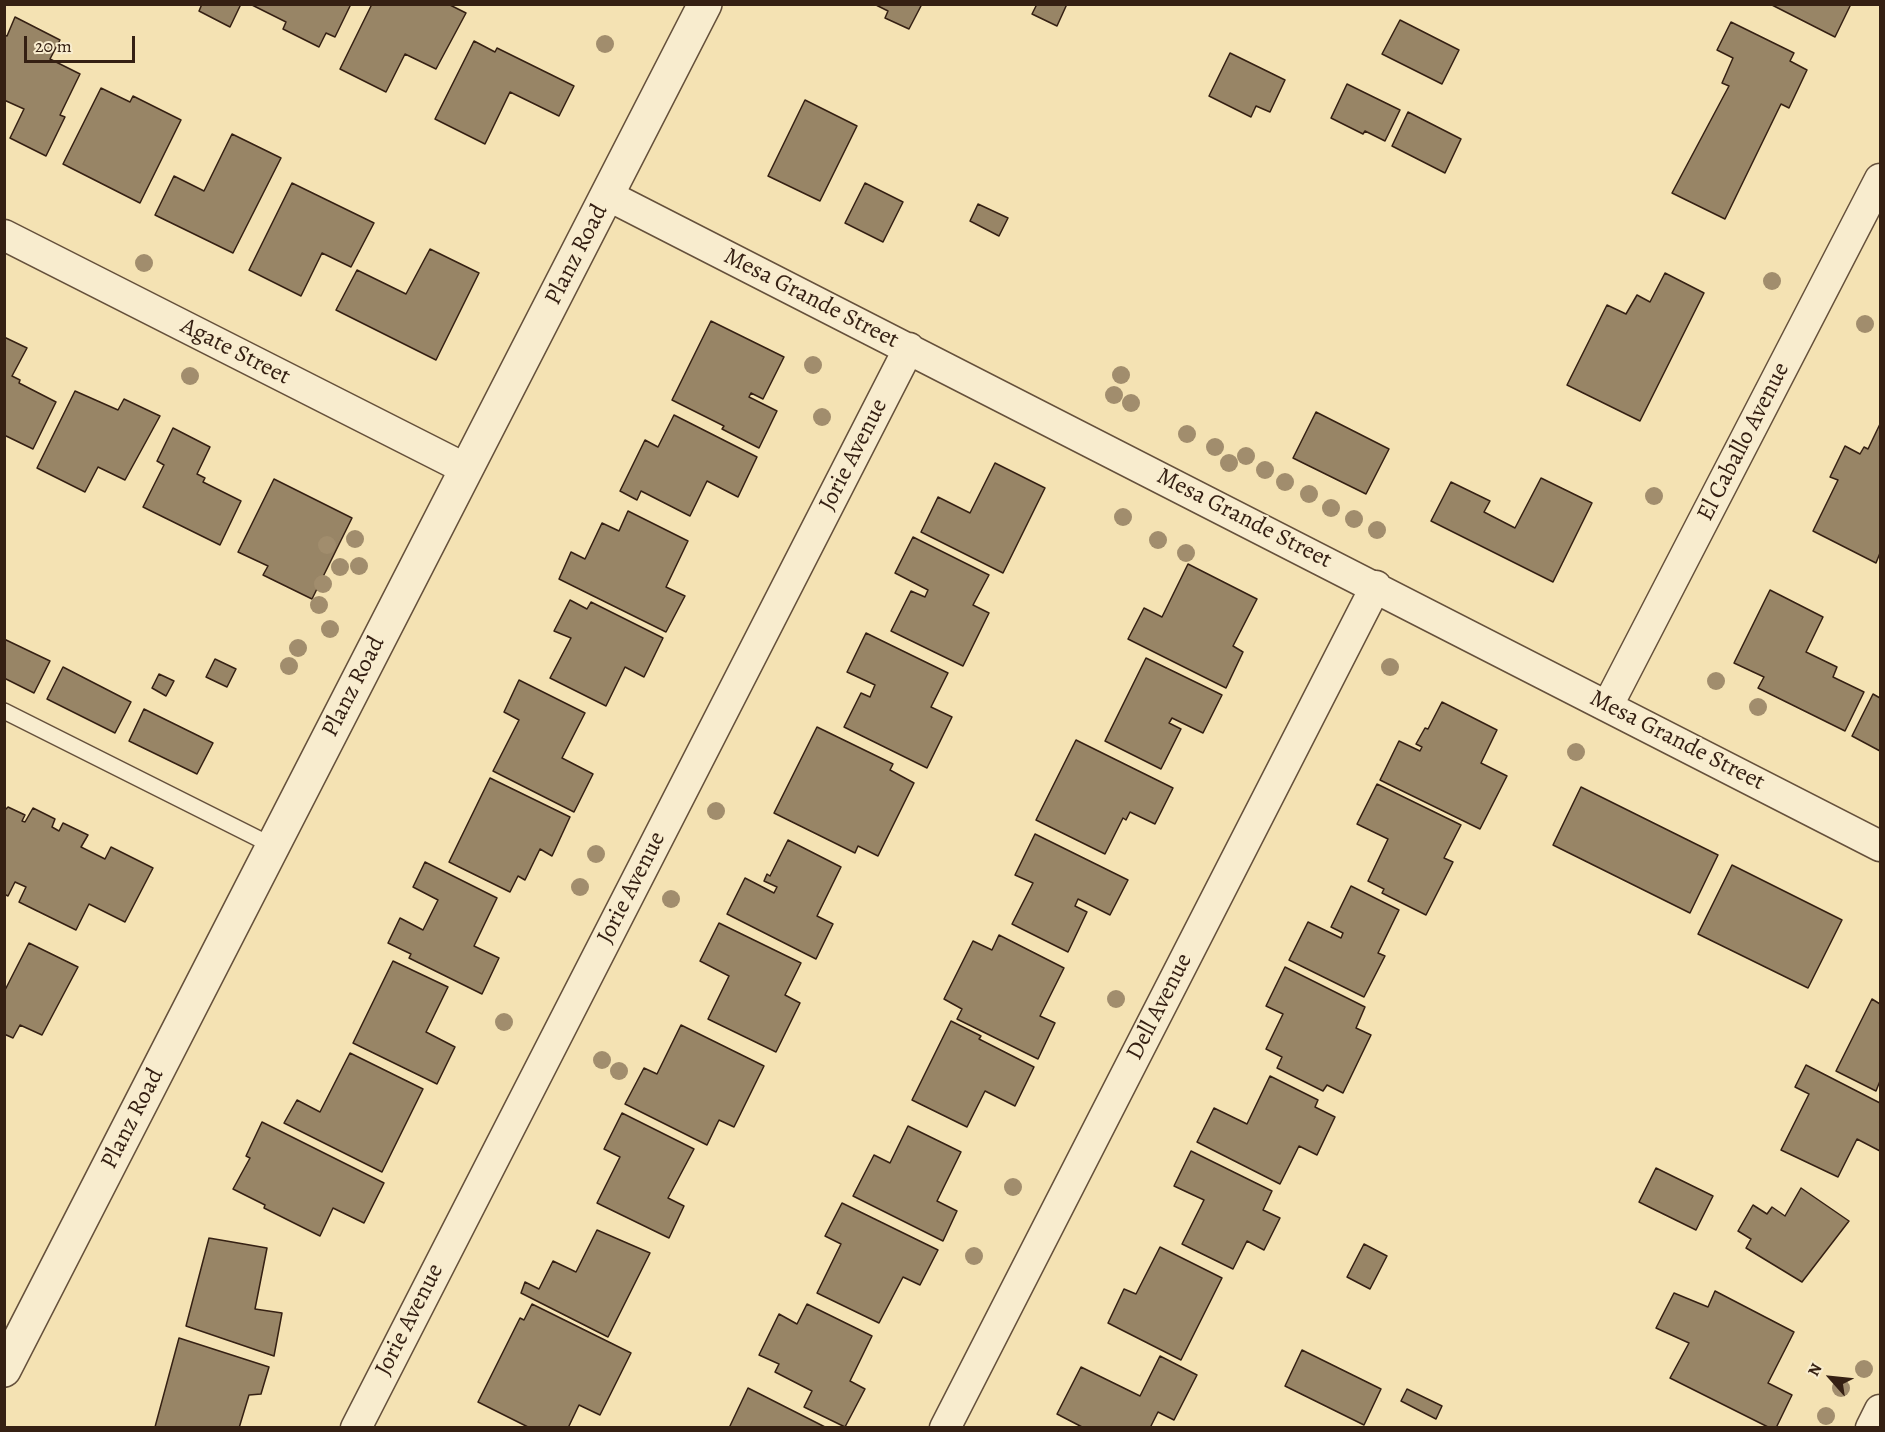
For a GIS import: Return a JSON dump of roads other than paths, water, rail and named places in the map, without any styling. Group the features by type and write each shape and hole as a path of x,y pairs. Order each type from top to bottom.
{"street":[{"name":"Planz Road","path":"4,1370 705,4"},
{"name":"El Caballo Avenue","path":"1608,705 1881,179"},
{"name":"Mesa Grande Street","path":"607,195 1881,846"},
{"name":"Agate Street","path":"4,234 466,469"},
{"name":"Jorie Avenue","path":"356,1428 909,348"},
{"name":"Dell Avenue","path":"945,1428 1376,586"},
{"path":"1871,1428 1881,1410"}],"lane":[{"path":"4,711 273,846"}]}
